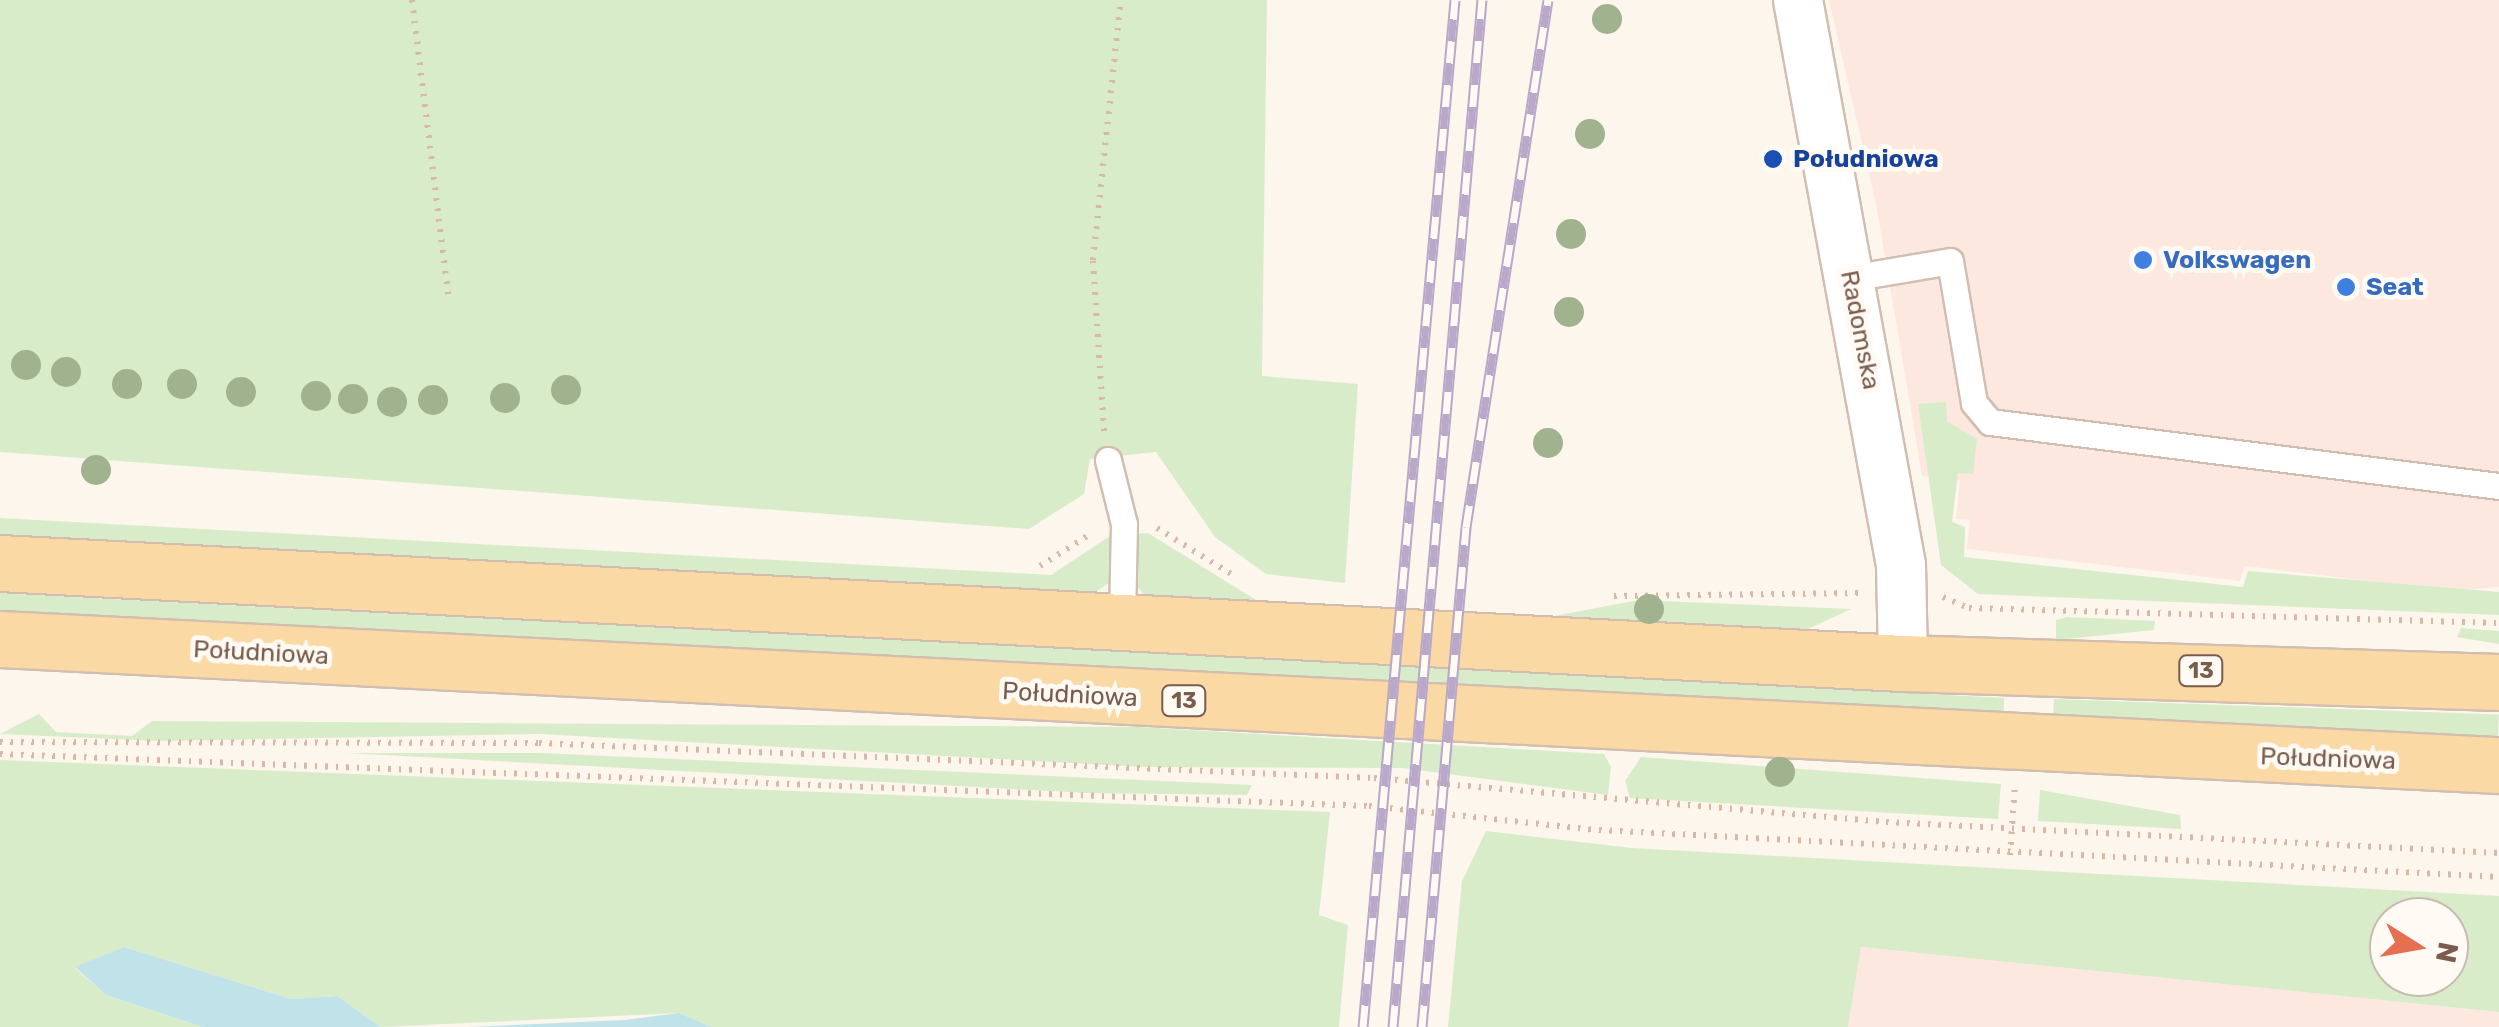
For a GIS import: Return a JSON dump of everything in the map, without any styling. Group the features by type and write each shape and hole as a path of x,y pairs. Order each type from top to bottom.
{"main road":[{"name":"13","path":"0,562 1904,663 2499,682"},
{"name":"Południowa","path":"0,639 2499,764"}],"street":[{"name":"Radomska","path":"1798,0 1901,565 1904,663"}],"lane":[{"path":"1850,278 1950,262 1974,403 1990,422 2499,486"},
{"path":"1108,460 1124,524 1122,622"}],"path":[{"path":"412,0 449,300"},
{"path":"1108,460 1092,279 1121,0"},
{"path":"1021,566 1046,564 1105,526 1124,524 1160,529 1253,586"},
{"path":"1592,600 1646,592 1868,594"},
{"path":"1936,596 1969,608 2499,624"},
{"path":"0,742 540,742 1374,778 1886,822 2499,853"},
{"path":"0,754 1385,806 1599,830 2499,877"}],"shaded area":[{"path":"1829,0 2499,0 2499,587 2451,591 2245,566 2240,581 1967,549 1970,520 1956,519 1960,480 1922,476 1876,204"},
{"path":"1860,947 2499,1012 2499,1027 1848,1027"}],"green space":[{"path":"0,0 1267,0 1262,376 1358,384 1345,583 1266,574 1215,537 1156,452 1090,459 1084,494 1029,529 0,452"},
{"path":"1946,402 1947,421 1977,439 1973,474 1958,473 1952,522 1965,527 1964,557 2243,587 2248,571 2499,592 2499,615 1978,594 1941,565 1918,404"},
{"path":"0,518 1051,575 1110,536 1109,583 1094,593 0,535"},
{"path":"1148,533 1256,600 1278,601 1148,599 1132,581 1135,534"},
{"path":"0,593 2004,698 2003,718 0,613"},
{"path":"1639,600 1851,609 1806,630 1549,617"},
{"path":"2067,617 2155,621 2154,630 2056,640 2056,620"},
{"path":"2461,628 2499,631 2499,644 2457,637"},
{"path":"2054,699 2499,715 2498,738 2053,722"},
{"path":"39,714 56,732 132,736 152,721 1138,727 1604,754 1611,767 1608,795 1403,768 1145,767 540,734 160,741 0,734"},
{"path":"346,753 540,753 1252,785 1247,795 1086,793"},
{"path":"1641,757 2001,784 1998,819 1630,798 1625,781"},
{"path":"0,760 1330,812 1319,915 1348,925 1339,1027 712,1027 679,1013 381,1027 337,996 291,999 124,947 75,968 106,995 203,1027 0,1027"},
{"path":"2040,790 2180,815 2181,829 2038,821"},
{"path":"1486,831 1632,848 2499,896 2499,1012 1861,947 1848,1027 1448,1027 1462,881"}],"water":[{"path":"124,947 291,999 337,996 381,1027 203,1027 106,995 75,967"},
{"path":"679,1013 712,1027 469,1027 624,1020"}],"railway":[{"path":"1363,1027 1455,0"},
{"path":"1393,1027 1482,0"},
{"path":"1422,1027 1466,527 1548,0"}],"place":[{"name":"Południowa","path":"1773,159"},
{"name":"Volkswagen","path":"2143,260"},
{"name":"Seat","path":"2346,287"}]}
